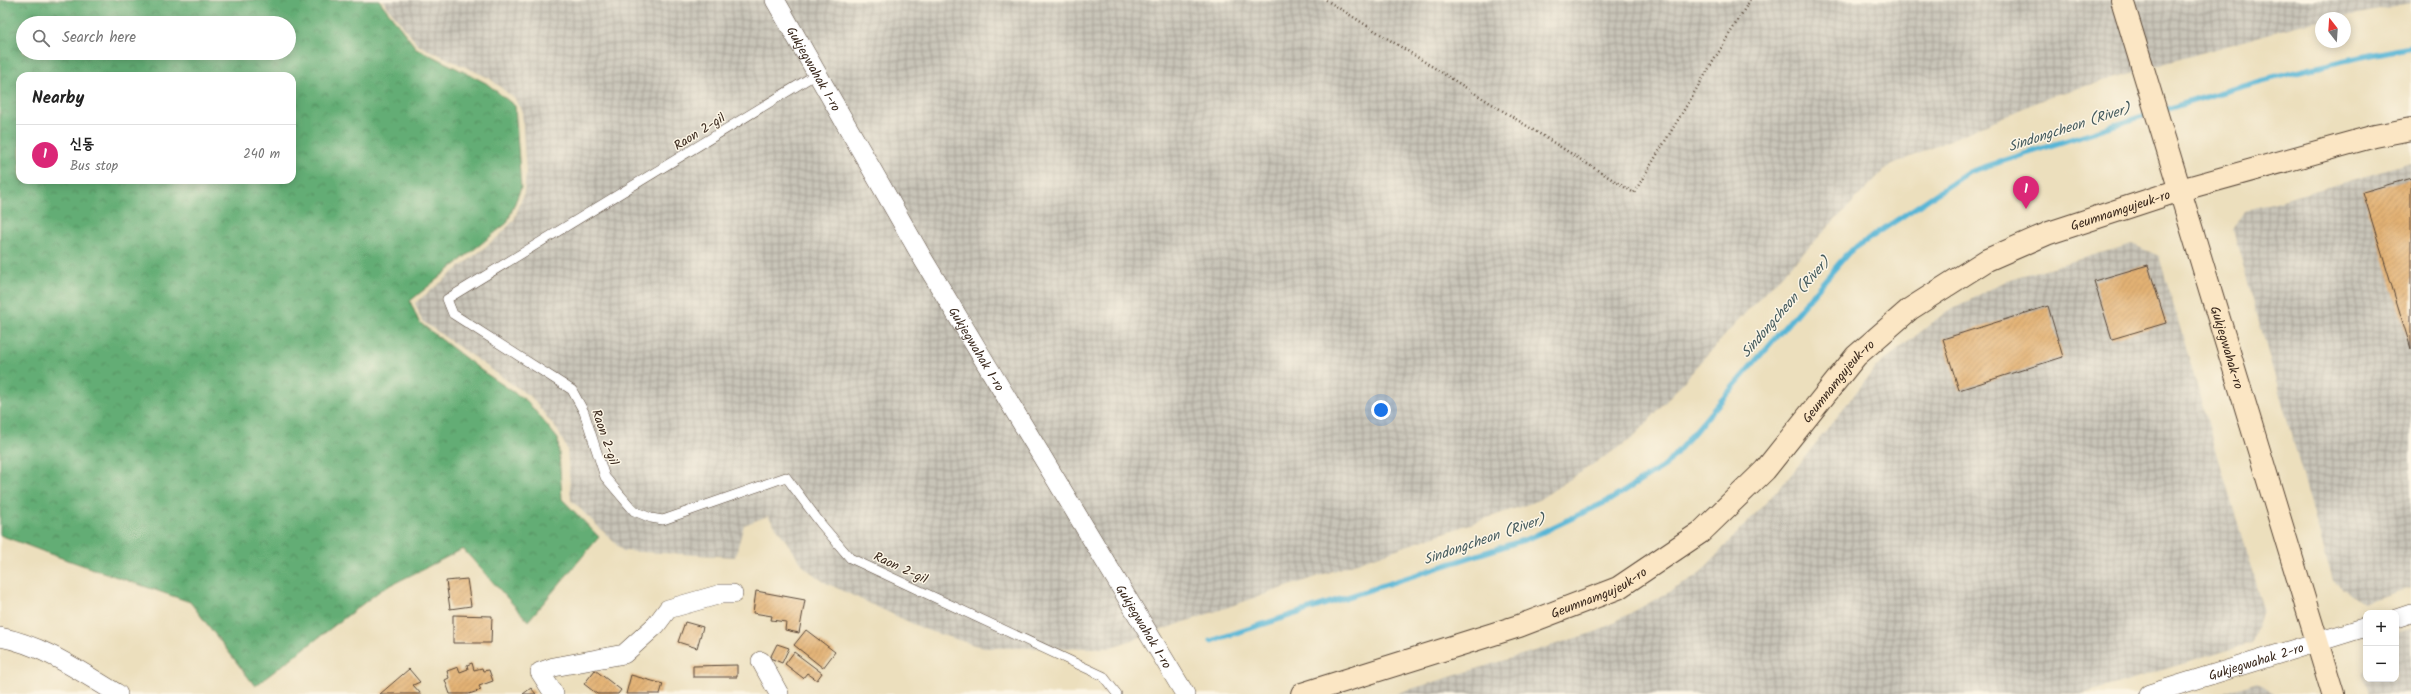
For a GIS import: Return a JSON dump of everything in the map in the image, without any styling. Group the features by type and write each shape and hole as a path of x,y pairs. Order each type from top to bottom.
{"main road":[{"name":"Gukjegwahak-ro","path":"2122,0 2333,694"},
{"name":"Geumnamgujeuk-ro","path":"1302,694 1519,626 1618,588 1701,532 1764,470 1856,356 1910,309 1986,260 2049,233 2180,190 2375,136 2411,129"}],"street":[{"name":"Gukjegwahak 1-ro","path":"775,0 923,259 1185,694"},
{"path":"554,694 540,672 554,667 624,654 656,625 668,609 721,594 733,594"},
{"path":"2399,617 2411,613"},
{"name":"Gukjegwahak 2-ro","path":"2149,694 2363,628"},
{"path":"0,637 13,640 66,662 118,694"},
{"path":"761,661 779,694"}],"lane":[{"name":"Raon 2-gil","path":"818,73 447,299 453,314 572,390 584,412 605,477 634,511 651,518 663,520 786,477 821,524 850,558 1103,676 1117,694"}],"path":[{"path":"1326,0 1634,194 1750,0"}],"shaded area":[{"path":"382,0 2411,0 2411,4 2351,15 2351,12 2315,12 2315,22 2299,25 2051,96 1886,168 1747,311 1633,438 1537,501 1109,648 984,648 926,630 824,582 805,568 768,516 744,525 735,557 623,551 571,500 567,449 558,431 532,398 422,321 415,303 499,236 514,220 524,193 526,174 522,112 515,99 489,78 418,45"},
{"path":"2411,163 2411,588 2362,603 2333,581 2233,230 2244,211"},
{"path":"2132,244 2159,256 2263,609 2252,643 2083,694 1395,694 1598,631 1696,577 1786,481 1876,367 1942,315 2007,280"},
{"path":"2411,628 2411,694 2369,694 2365,682 2399,682 2399,632"},
{"path":"2258,682 2275,694 2219,694"}],"green space":[{"path":"0,0 379,0 416,48 486,83 515,106 521,188 507,223 410,301 419,322 482,371 527,401 558,439 562,499 599,537 528,621 463,549 381,590 255,686 190,602 50,554 0,535"}],"building":[{"path":"2411,178 2411,349 2363,192"},
{"path":"2148,265 2166,323 2112,339 2094,281"},
{"path":"2048,306 2063,357 1959,390 1943,339"},
{"path":"467,579 471,606 450,609 446,581"},
{"path":"756,591 805,600 799,633 785,630 786,622 771,620 772,616 753,613"},
{"path":"453,615 492,616 491,643 453,643"},
{"path":"685,622 703,627 697,648 678,642"},
{"path":"806,630 835,652 823,668 794,645"},
{"path":"777,644 789,648 782,663 770,658"},
{"path":"794,652 822,673 817,680 807,673 803,678 785,664"},
{"path":"472,663 474,670 482,668 483,671 489,670 493,681 479,686 481,690 469,694 450,694 445,680 449,678 447,671 458,667 460,672 468,669 467,665"},
{"path":"737,665 737,677 693,677 693,666"},
{"path":"409,669 420,682 413,685 421,694 380,694"},
{"path":"595,670 621,690 618,694 597,694 584,684"},
{"path":"631,675 663,684 660,694 626,694"},
{"path":"531,688 536,694 523,694"}],"waterway":[{"name":"Sindongcheon (River)","path":"2161,111 2285,75 2411,47"},
{"name":"Sindongcheon (River)","path":"1211,641 1530,538 1610,500 1666,465 1849,252 1969,172 2152,113"}],"place":[{"name":"신동","path":"2026,209"}]}
